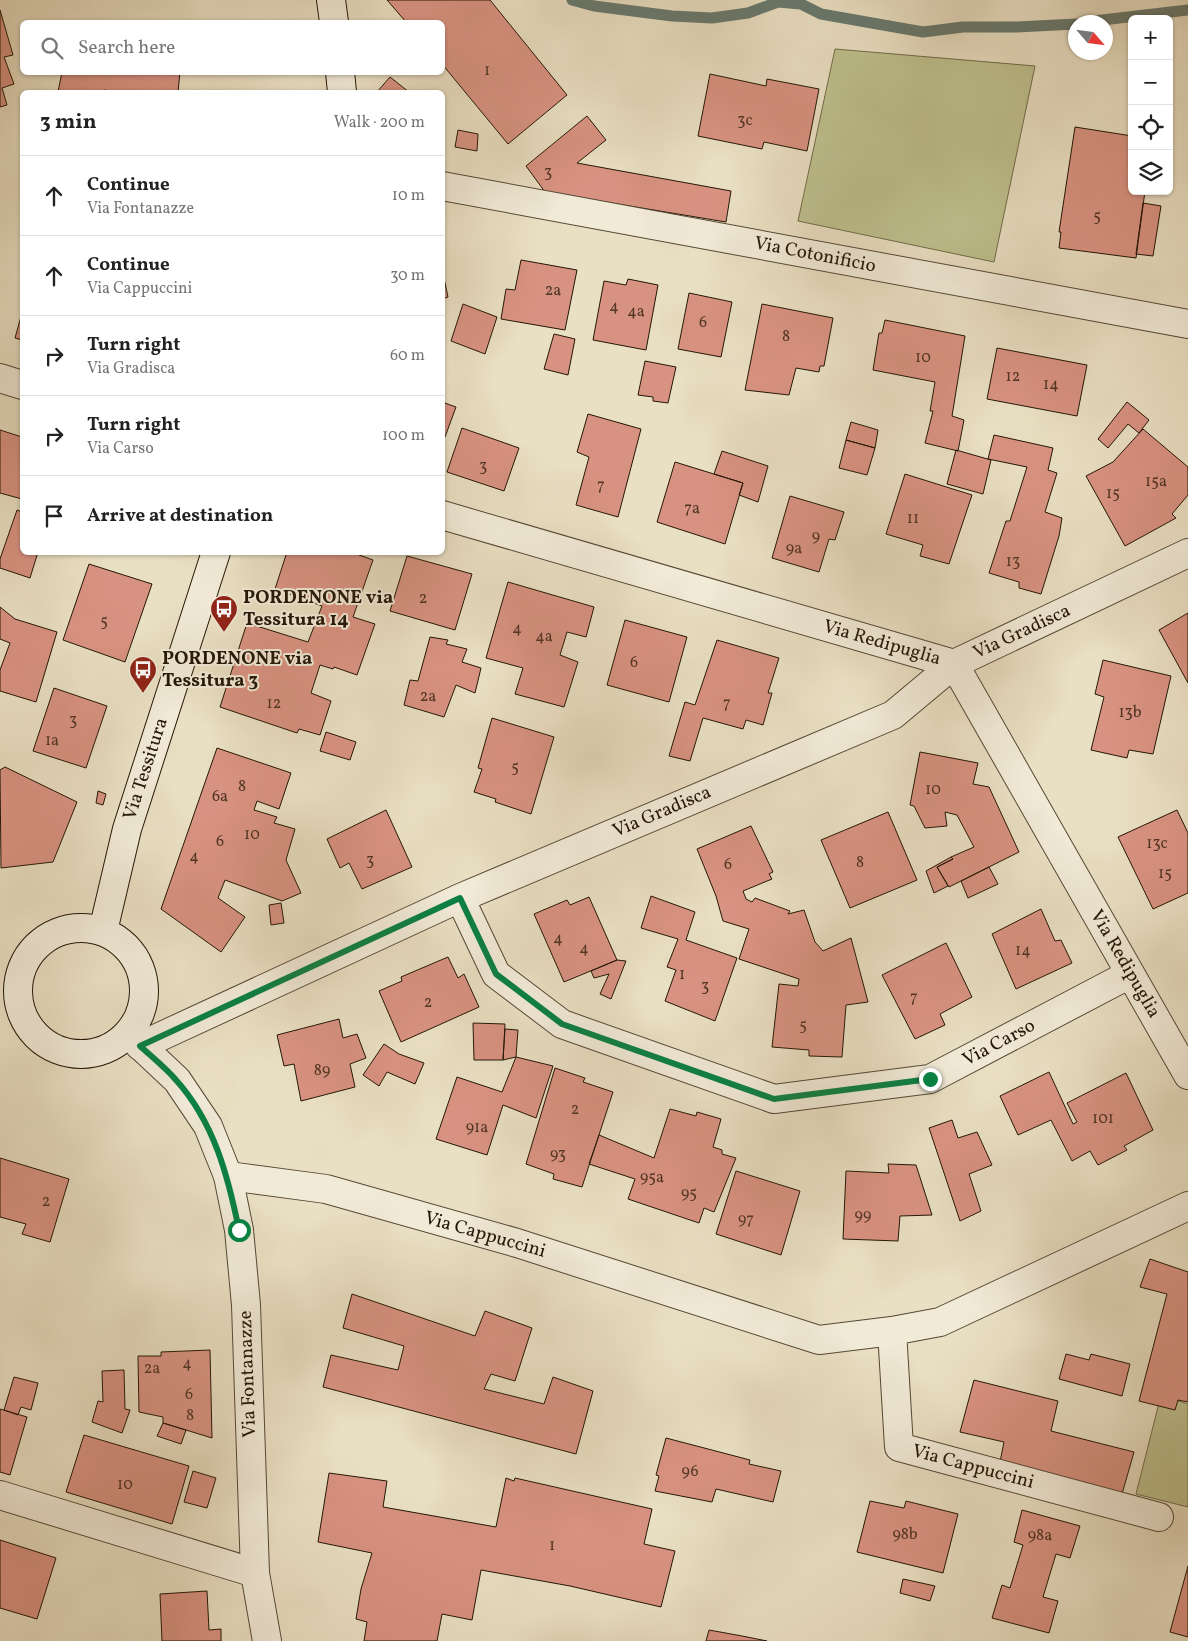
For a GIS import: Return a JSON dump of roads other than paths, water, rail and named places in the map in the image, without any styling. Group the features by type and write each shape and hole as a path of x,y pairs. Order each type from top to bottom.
{"street":[{"path":"331,0 334,20"},
{"path":"340,75 342,90"},
{"name":"Via Cotonificio","path":"445,187 1188,324"},
{"path":"0,378 20,384"},
{"name":"Via Redipuglia","path":"445,516 954,664 1188,1075"},
{"name":"Via Gradisca","path":"134,1040 460,898 893,714 954,664 1188,553"},
{"name":"Via Tessitura","path":"103,931 127,829 215,555"},
{"name":"Via Carso","path":"460,898 496,974 562,1024 774,1099 930,1079 1130,974"},
{"path":"82,928 103,931 121,941 134,957 143,976 144,996 134,1040 114,1045 100,1052 82,1054 61,1051 50,1046 33,1032 22,1013 9,997 19,981 24,964 34,949 48,938 64,930 82,928"},
{"path":"134,1040 177,1080 208,1126 228,1176"},
{"name":"Via Cappuccini","path":"228,1176 336,1192 517,1243 819,1340 892,1331 940,1322 1188,1206"},
{"name":"Via Fontanazze","path":"228,1176 239,1230 246,1305 256,1573 267,1641"},
{"name":"Via Cappuccini","path":"892,1331 899,1447 1158,1518"},
{"path":"0,1495 256,1573"}],"waterway":[{"path":"572,0 594,6 672,16 712,18 748,13 778,2 801,4 821,14 923,32 963,27 1068,24"},
{"path":"1113,19 1188,10"}],"place":[{"name":"PORDENONE via Tessitura 14","path":"224,633"},
{"name":"PORDENONE via Tessitura 3","path":"143,694"}]}
